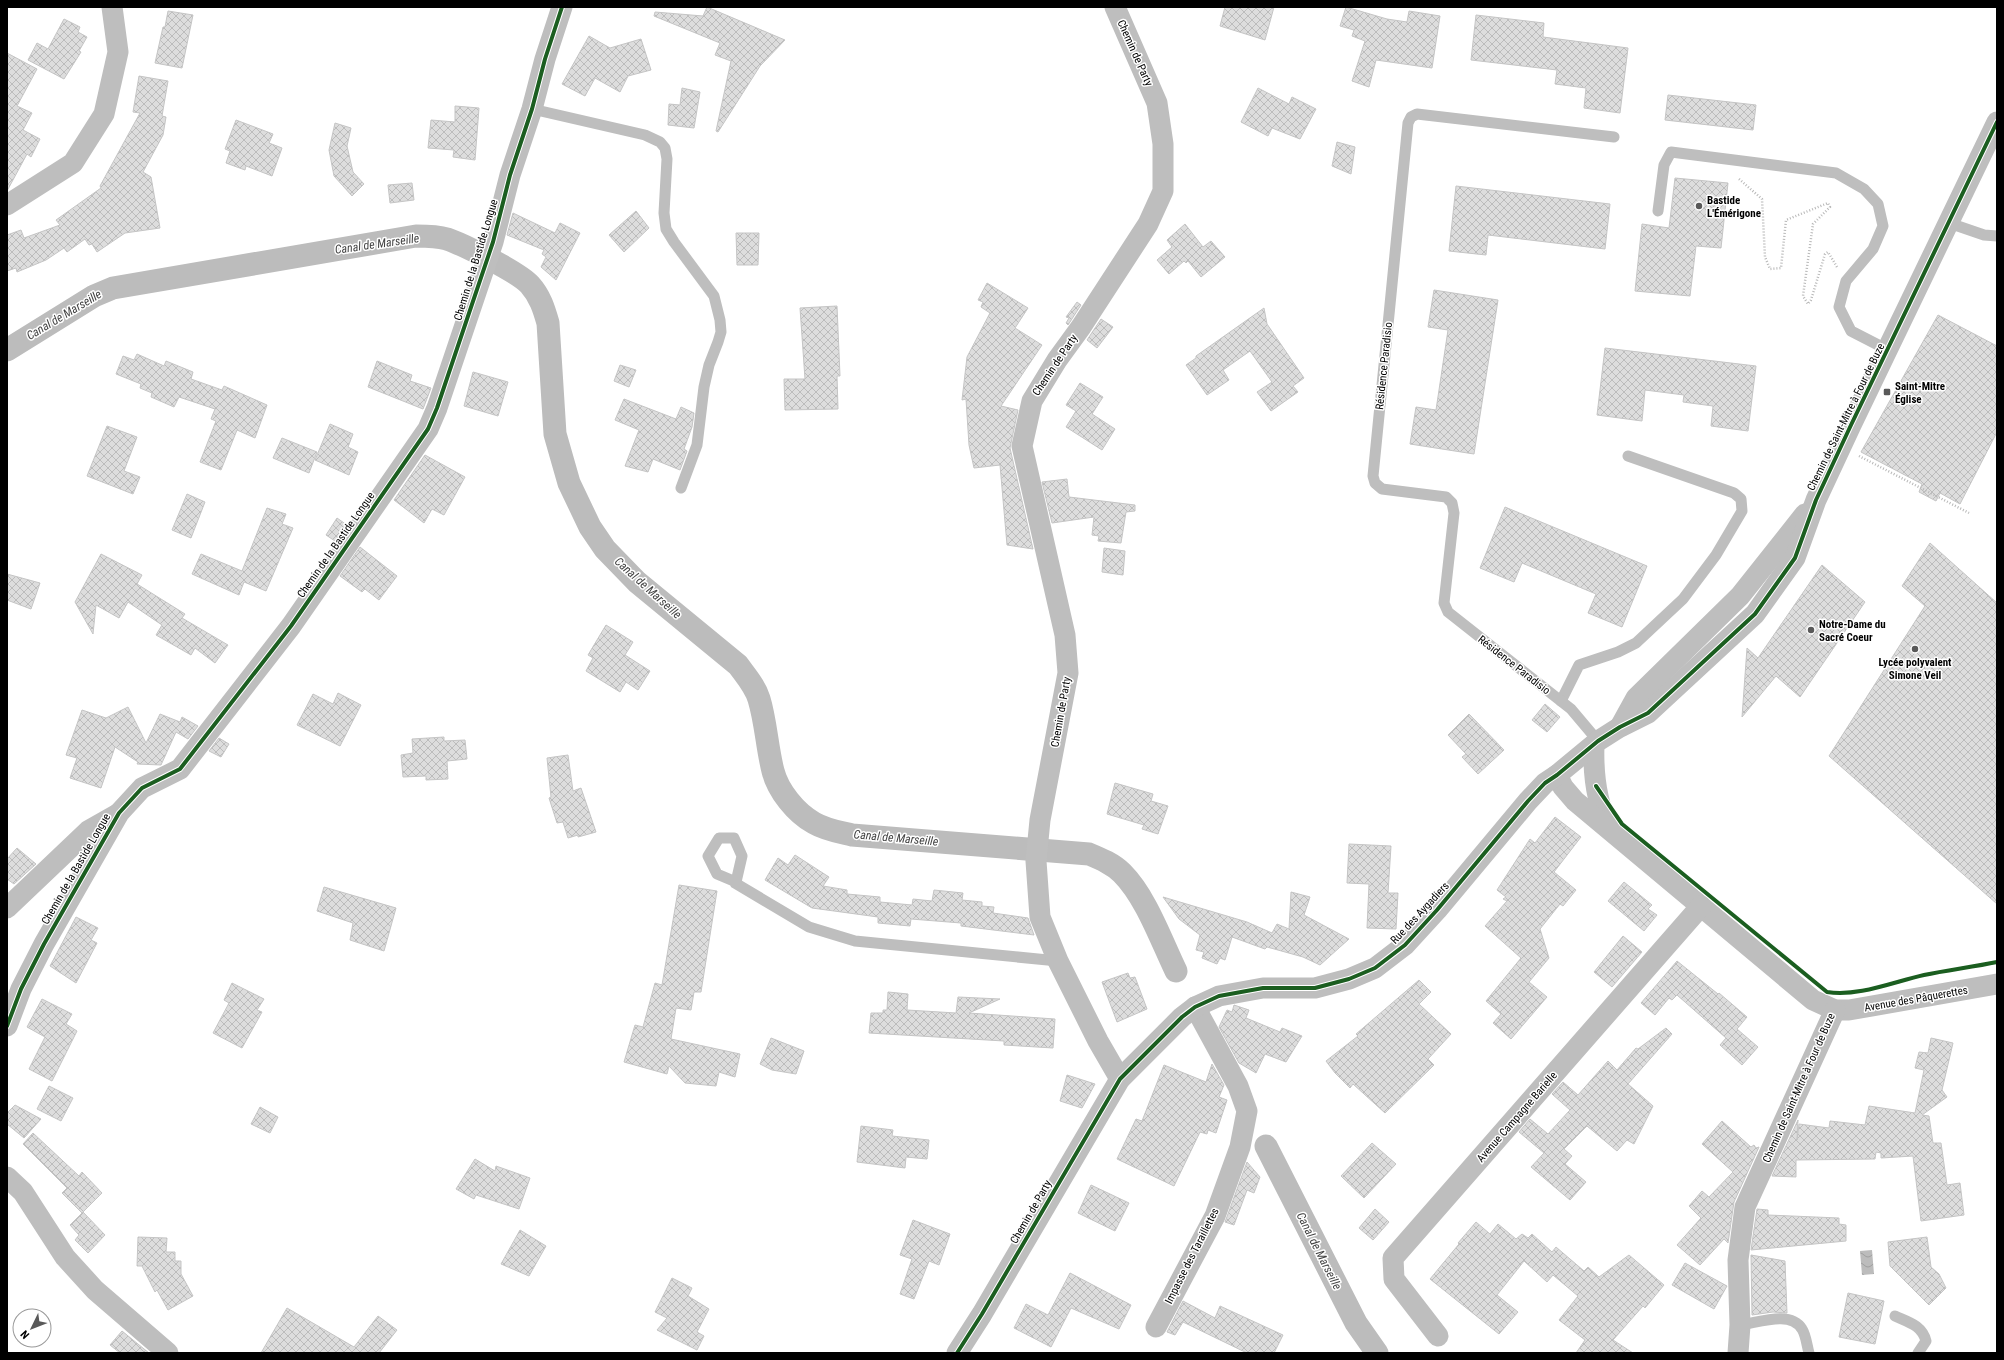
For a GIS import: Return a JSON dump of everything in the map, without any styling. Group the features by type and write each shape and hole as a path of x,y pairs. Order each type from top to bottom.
{"street":[{"path":"7,205 72,163 104,114 118,52 112,7"},
{"name":"Chemin de la Bastide Longue","path":"7,1026 21,989 44,944 118,813 142,788 180,769 292,626 428,429 437,408 482,278 510,175 532,109 545,59 562,7"},
{"name":"Chemin de Party","path":"1058,961 1040,917 1036,860 1040,820 1068,673 1066,634 1022,446 1032,401 1057,360 1081,327 1148,224 1163,191 1163,144 1157,103 1115,7"},
{"name":"Chemin de Saint-Mitre à Four de Buze","path":"1611,832 1602,814 1597,798 1593,762 1596,743 1620,727 1636,698 1740,596 1816,500 1997,122"},
{"name":"Rue des Aygadiers","path":"1120,1079 1188,1012 1219,996 1263,988 1315,988 1349,979 1375,968 1404,945 1437,910 1528,801 1545,783 1596,743"},
{"name":"Chemin de Saint-Mitre à Four de Buze","path":"1557,775 1563,787 1575,801 1611,832 1701,906 1794,986 1813,1000 1835,1010 1745,1207 1738,1260 1740,1325 1738,1353"},
{"path":"7,908 88,831 118,813"},
{"name":"Avenue Campagne Barielle","path":"1438,1336 1394,1279 1393,1258 1701,906"},
{"path":"1058,961 1098,1041 1120,1079"},
{"name":"Avenue des Pâquerettes","path":"1835,1010 1870,1008 1997,984"},
{"name":"Impasse des Taraillettes","path":"1156,1327 1215,1216 1240,1147 1247,1111 1238,1086 1188,1012"},
{"name":"Chemin de Party","path":"957,1353 982,1314 1120,1079"},
{"path":"7,1177 23,1192 70,1263 95,1290 168,1353"}],"lane":[{"path":"532,109 645,135 660,142 665,148 667,159 664,213 666,229 714,296 720,320 721,332 704,387 697,445 681,488"},
{"name":"Résidence Paradisio","path":"1596,743 1571,709 1448,612 1444,603 1454,513 1452,503 1446,497 1382,489 1375,483 1373,476 1408,123 1417,114 1614,137"},
{"path":"1658,210 1664,165 1671,152 1836,173 1864,189 1878,204 1883,226 1873,249 1846,281 1838,307 1851,331 1888,350"},
{"path":"1949,223 1984,235 1997,236"},
{"name":"Résidence Paradisio","path":"1561,701 1579,665 1618,652 1636,643 1683,599 1716,555 1742,511 1741,499 1734,493 1628,456"},
{"path":"736,882 809,927 855,941 1058,961"},
{"path":"1895,1316 1919,1327 1924,1334 1926,1341 1918,1353"},
{"path":"1740,1325 1781,1319 1790,1320 1802,1329 1809,1353"}],"path":[{"path":"1732,177 1740,179 1762,199 1765,257 1770,269 1781,268 1786,220 1828,203 1830,207 1813,224 1803,296 1808,304 1812,300 1825,254 1828,252 1846,281"},
{"path":"1865,459 1969,513"}],"water":[{"path":"1872,1250 1874,1274 1862,1275 1860,1251"}],"building":[{"path":"707,7 785,40 760,66 718,132 716,131 731,61 715,55 720,43 654,16 655,12 703,16"},
{"path":"1225,7 1274,7 1265,40 1220,26"},
{"path":"1346,7 1387,19 1407,22 1409,11 1440,16 1432,68 1376,60 1369,87 1352,81 1365,41 1352,36 1354,30 1340,26"},
{"path":"168,11 193,15 182,68 155,63"},
{"path":"1476,15 1544,23 1543,37 1628,48 1620,113 1584,108 1586,88 1555,84 1557,70 1471,60"},
{"path":"64,19 80,27 78,32 87,37 79,51 81,52 64,79 28,60 37,43 48,49"},
{"path":"589,36 610,48 641,39 651,70 628,76 620,92 595,78 585,96 562,84"},
{"path":"7,53 37,69 17,106 32,113 23,130 40,139 31,157 27,154 7,191"},
{"path":"139,76 168,81 162,116 166,117 163,135 143,172 151,177 160,228 125,233 97,252 92,244 89,245 85,239 67,252 64,248 46,260 17,272 16,268 7,271 7,235 21,230 24,238 60,225 56,220 101,188 100,186 140,113 133,112"},
{"path":"682,88 700,92 694,128 668,125 669,104 680,105"},
{"path":"1258,88 1289,104 1292,97 1316,109 1300,139 1272,128 1268,136 1241,122"},
{"path":"1668,95 1756,105 1753,130 1665,120"},
{"path":"455,106 479,108 475,160 453,157 454,150 428,148 431,120 455,122"},
{"path":"236,120 273,134 269,143 282,148 272,176 246,166 245,170 226,163 230,151 225,149"},
{"path":"335,123 351,128 347,146 353,172 364,184 352,196 334,176 329,150"},
{"path":"1337,142 1355,147 1351,174 1332,166"},
{"path":"1675,178 1728,183 1721,248 1696,246 1690,296 1635,291 1642,224 1669,228"},
{"path":"412,183 414,200 390,203 388,185"},
{"path":"1456,186 1610,204 1605,249 1488,235 1486,255 1449,251"},
{"path":"636,211 649,228 624,252 609,235"},
{"path":"513,213 555,233 560,223 580,233 556,280 541,267 546,257 542,254 544,250 507,235"},
{"path":"1185,224 1203,247 1211,241 1225,257 1201,277 1188,261 1186,263 1184,261 1169,274 1157,260 1172,247 1167,240"},
{"path":"736,233 759,233 758,265 737,265"},
{"path":"987,283 1028,308 1015,328 1042,345 1001,406 1018,410 1010,448 1033,549 1007,545 1000,465 974,468 969,445 966,399 962,400 967,357 990,313 981,307 983,302 978,300"},
{"path":"1434,290 1498,300 1474,454 1410,444 1416,407 1436,410 1448,330 1428,327"},
{"path":"1077,302 1081,305 1068,325 1066,323 1069,318 1066,317"},
{"path":"837,306 840,376 837,376 838,409 785,410 784,379 805,379 800,308"},
{"path":"1264,308 1267,324 1304,378 1293,386 1298,392 1271,411 1257,392 1272,382 1250,351 1223,370 1229,380 1207,395 1186,365 1196,358 1196,356"},
{"path":"1938,315 1997,346 1997,432 1960,504 1940,493 1936,501 1919,492 1922,484 1861,452"},
{"path":"1101,319 1113,327 1097,348 1087,340"},
{"path":"1605,348 1756,366 1748,431 1711,426 1713,406 1683,402 1684,395 1645,390 1642,421 1597,415"},
{"path":"137,354 164,366 166,361 193,372 191,379 222,390 224,386 267,405 255,438 237,430 221,470 200,462 216,421 211,419 215,409 179,397 174,407 151,397 152,393 140,388 141,384 116,374 123,356 134,360"},
{"path":"377,361 412,375 410,381 431,388 423,409 368,387"},
{"path":"620,365 636,370 629,387 614,381"},
{"path":"473,372 508,382 498,416 464,406"},
{"path":"1080,383 1103,397 1092,414 1115,429 1102,450 1066,427 1076,411 1066,405"},
{"path":"624,399 676,419 681,407 694,413 692,427 684,449 687,451 680,470 653,459 648,472 625,466 639,430 615,420"},
{"path":"330,424 353,434 348,447 358,452 349,475 315,460"},
{"path":"107,426 137,437 124,471 140,477 133,494 87,476"},
{"path":"282,438 317,452 309,473 273,458"},
{"path":"425,455 465,477 444,515 432,509 424,523 394,500"},
{"path":"1067,479 1069,497 1135,505 1135,511 1126,512 1121,543 1098,541 1099,536 1092,535 1094,517 1052,523 1042,482"},
{"path":"187,494 205,502 191,538 172,530"},
{"path":"1505,507 1647,566 1622,627 1588,613 1596,594 1522,563 1514,582 1480,568"},
{"path":"267,508 286,514 282,524 293,528 266,591 244,582 239,595 192,574 201,554 242,571"},
{"path":"337,518 347,525 335,541 326,535"},
{"path":"1930,543 1997,603 1997,904 1829,756 1925,606 1902,586"},
{"path":"360,547 397,576 379,600 365,589 362,592 340,576"},
{"path":"1104,548 1125,551 1123,575 1102,572"},
{"path":"101,554 142,575 137,584 185,614 182,618 228,645 215,663 195,648 191,655 156,635 162,625 128,602 119,618 96,605 93,634 75,602"},
{"name":"Notre-Dame du Sacré Coeur","path":"1822,565 1865,602 1800,697 1776,676 1742,717 1747,648 1758,658"},
{"path":"7,574 40,583 31,609 7,600"},
{"path":"606,625 633,642 625,655 650,671 638,690 626,682 620,692 586,671 593,658 588,655"},
{"path":"338,693 361,705 340,746 297,725 313,694 333,704"},
{"path":"1545,704 1560,717 1547,732 1532,720"},
{"path":"128,707 146,743 160,714 180,722 182,717 198,726 188,739 176,732 161,765 137,764 138,762 115,747 101,788 70,778 77,758 66,755 82,710 106,718"},
{"path":"1469,714 1504,750 1478,774 1462,757 1466,754 1448,735"},
{"path":"444,737 444,741 465,740 467,759 447,761 448,779 426,780 426,776 403,777 401,755 413,753 412,739"},
{"path":"219,738 229,744 221,757 209,751"},
{"path":"568,755 573,791 581,788 596,832 568,838 563,822 557,823 549,798 551,797 547,758"},
{"path":"1115,783 1153,794 1151,801 1168,806 1158,834 1142,829 1144,825 1107,814"},
{"path":"1555,817 1581,837 1554,872 1576,890 1563,906 1560,904 1540,929 1549,958 1529,982 1547,997 1511,1039 1493,1023 1501,1014 1486,1001 1521,958 1485,926 1507,901 1503,899 1506,897 1497,890 1530,839 1535,843"},
{"path":"1349,844 1391,846 1388,893 1398,893 1396,929 1367,928 1369,884 1347,883"},
{"path":"17,848 36,864 14,884 7,879 7,859"},
{"path":"795,855 829,877 823,886 847,890 847,894 880,897 880,902 912,905 913,899 932,901 934,890 963,893 962,900 982,902 982,906 994,907 993,913 1028,918 1034,935 961,926 961,923 911,919 910,926 878,923 878,917 812,908 765,880 778,858 788,865"},
{"path":"1624,882 1652,905 1648,909 1657,915 1644,931 1608,901"},
{"path":"679,885 717,891 701,992 694,992 691,1010 676,1008 671,1039 740,1054 735,1077 719,1072 716,1086 685,1083 669,1066 667,1074 624,1062 635,1025 643,1027 655,983 662,985"},
{"path":"324,887 396,908 384,951 350,940 353,923 317,911"},
{"path":"1291,892 1310,897 1304,915 1349,939 1320,965 1303,957 1267,947 1265,949 1232,937 1225,960 1220,958 1217,964 1202,958 1204,952 1196,950 1200,935 1179,919 1163,897 1247,922 1272,933 1277,924 1289,929"},
{"path":"76,917 98,928 91,940 97,943 76,983 50,966"},
{"path":"1623,936 1642,952 1612,987 1594,972"},
{"path":"1677,961 1718,994 1719,993 1747,1017 1737,1029 1758,1047 1742,1065 1720,1045 1726,1038 1677,995 1672,1000 1669,998 1655,1015 1641,1003"},
{"path":"1128,973 1130,978 1135,977 1147,1009 1117,1022 1102,982"},
{"path":"1419,980 1431,992 1419,1004 1451,1034 1428,1059 1434,1065 1385,1113 1353,1084 1350,1088 1335,1073 1326,1061 1358,1036 1356,1034"},
{"path":"232,983 264,999 257,1010 262,1012 242,1048 213,1033 229,1003 224,1000"},
{"path":"888,992 908,994 907,1010 956,1013 958,997 1000,999 969,1013 1055,1019 1053,1048 1004,1045 1004,1041 869,1033 871,1013 883,1013 883,1010 887,1010"},
{"path":"42,999 72,1014 66,1024 77,1031 52,1081 29,1069 45,1037 27,1027"},
{"path":"1234,1005 1249,1010 1246,1018 1280,1032 1282,1028 1302,1036 1286,1062 1265,1054 1256,1073 1239,1063 1219,1027 1227,1010 1232,1012"},
{"path":"1666,1028 1672,1034 1628,1084 1653,1106 1634,1144 1627,1140 1617,1151 1587,1126 1564,1149 1572,1156 1565,1164 1586,1182 1570,1200 1531,1167 1544,1153 1519,1132 1530,1119 1548,1134 1570,1110 1552,1094 1563,1082 1578,1095 1608,1061 1617,1070 1636,1048 1638,1049"},
{"path":"771,1038 804,1051 796,1074 772,1070 760,1064"},
{"path":"1931,1038 1953,1043 1942,1090 1947,1097 1922,1115 1929,1116 1933,1143 1941,1143 1947,1185 1960,1183 1964,1215 1921,1221 1913,1156 1881,1158 1881,1153 1876,1152 1875,1159 1796,1160 1796,1177 1772,1176 1798,1120 1797,1140 1799,1124 1829,1128 1830,1121 1865,1125 1869,1106 1915,1113 1924,1070 1915,1068 1919,1052 1928,1053"},
{"path":"1212,1064 1224,1085 1219,1097 1227,1100 1216,1133 1208,1130 1207,1134 1200,1132 1174,1186 1117,1159 1136,1119 1142,1121 1164,1065 1206,1082"},
{"path":"1067,1075 1095,1084 1082,1108 1060,1101"},
{"path":"49,1086 73,1098 61,1121 37,1109"},
{"path":"15,1105 41,1119 24,1138 7,1124 7,1113"},
{"path":"260,1107 278,1117 270,1133 251,1124"},
{"path":"1722,1121 1751,1147 1754,1145 1756,1148 1759,1147 1734,1202 1728,1243 1724,1239 1700,1265 1677,1245 1701,1218 1689,1206 1702,1191 1709,1197 1733,1172 1702,1144"},
{"path":"861,1126 893,1130 892,1136 929,1140 927,1159 906,1157 905,1168 857,1162"},
{"path":"33,1133 79,1176 82,1172 102,1193 82,1213 62,1193 67,1188 23,1144"},
{"path":"1372,1143 1396,1164 1364,1198 1341,1176"},
{"path":"475,1159 495,1171 496,1166 530,1178 519,1209 476,1195 474,1199 456,1189"},
{"path":"1247,1162 1260,1177 1254,1193 1247,1190 1234,1225 1225,1222"},
{"path":"1091,1185 1129,1203 1115,1231 1078,1213"},
{"path":"1375,1209 1389,1222 1373,1240 1359,1228"},
{"path":"1757,1209 1768,1210 1768,1215 1839,1218 1839,1224 1846,1225 1846,1241 1751,1250"},
{"path":"83,1212 105,1235 88,1253 75,1240 79,1235 70,1225"},
{"path":"913,1220 950,1234 939,1265 929,1261 914,1299 900,1294 912,1259 900,1255"},
{"path":"1476,1222 1490,1234 1498,1224 1516,1239 1522,1234 1528,1238 1532,1234 1552,1252 1556,1247 1584,1271 1588,1267 1599,1277 1629,1255 1664,1285 1645,1308 1643,1306 1613,1340 1633,1353 1576,1353 1585,1340 1559,1320 1578,1296 1553,1275 1547,1282 1524,1261 1497,1295 1518,1312 1499,1334 1430,1279"},
{"path":"520,1230 546,1246 529,1276 501,1264"},
{"path":"138,1237 167,1238 166,1252 175,1252 175,1261 181,1261 181,1274 193,1296 168,1310 157,1290 155,1292 142,1266 137,1266"},
{"path":"1927,1237 1931,1267 1939,1274 1946,1288 1929,1305 1890,1266 1888,1242"},
{"path":"1751,1255 1785,1261 1787,1313 1773,1312 1752,1315"},
{"path":"1685,1263 1727,1286 1714,1309 1672,1285"},
{"path":"1070,1273 1131,1305 1119,1329 1071,1308 1051,1347 1014,1328 1026,1304 1048,1315"},
{"path":"672,1278 692,1288 688,1296 709,1309 697,1332 704,1336 697,1350 657,1330 667,1318 655,1312"},
{"path":"1848,1293 1884,1301 1875,1344 1839,1337"},
{"path":"1183,1301 1215,1318 1220,1306 1283,1335 1274,1353 1247,1353 1183,1322 1175,1335 1167,1332"},
{"path":"287,1308 354,1347 378,1316 397,1330 379,1353 261,1353"},
{"path":"122,1331 149,1353 120,1353 110,1345"}],"waterway":[{"name":"Canal de Marseille","path":"7,350 94,296 113,288 416,236 447,239 490,259 515,273 530,285 539,298 543,308 548,323 555,434 569,483 590,527 605,549 637,582 738,665 747,677 759,699 775,779 783,794 794,807 807,819 823,827 852,835 1089,854 1115,867 1131,883 1146,906 1176,971"},
{"name":"Canal de Marseille","path":"1266,1146 1356,1323 1377,1353"}],"cycle path":[{"path":"7,1026 21,989 44,944 119,813 142,788 180,769 291,626 428,429 437,408 493,242 510,175 532,109 545,59 562,7"},
{"path":"957,1353 982,1314 1120,1079 1182,1017 1195,1007 1219,996 1263,988 1315,988 1349,979 1375,968 1405,945 1437,910 1528,801 1545,783 1598,741 1620,727 1648,713 1755,614 1795,558 1816,500 1997,122"},
{"path":"1596,786 1622,824 1827,992 1839,993 1863,991 1924,975 1997,962"}],"place":[{"name":"Bastide L'Émérigone","path":"1699,206"},
{"name":"Saint-Mitre Église","path":"1887,392"},
{"name":"Notre-Dame du Sacré Coeur","path":"1811,630"},
{"name":"Lycée polyvalent Simone Veil","path":"1915,649"}]}
